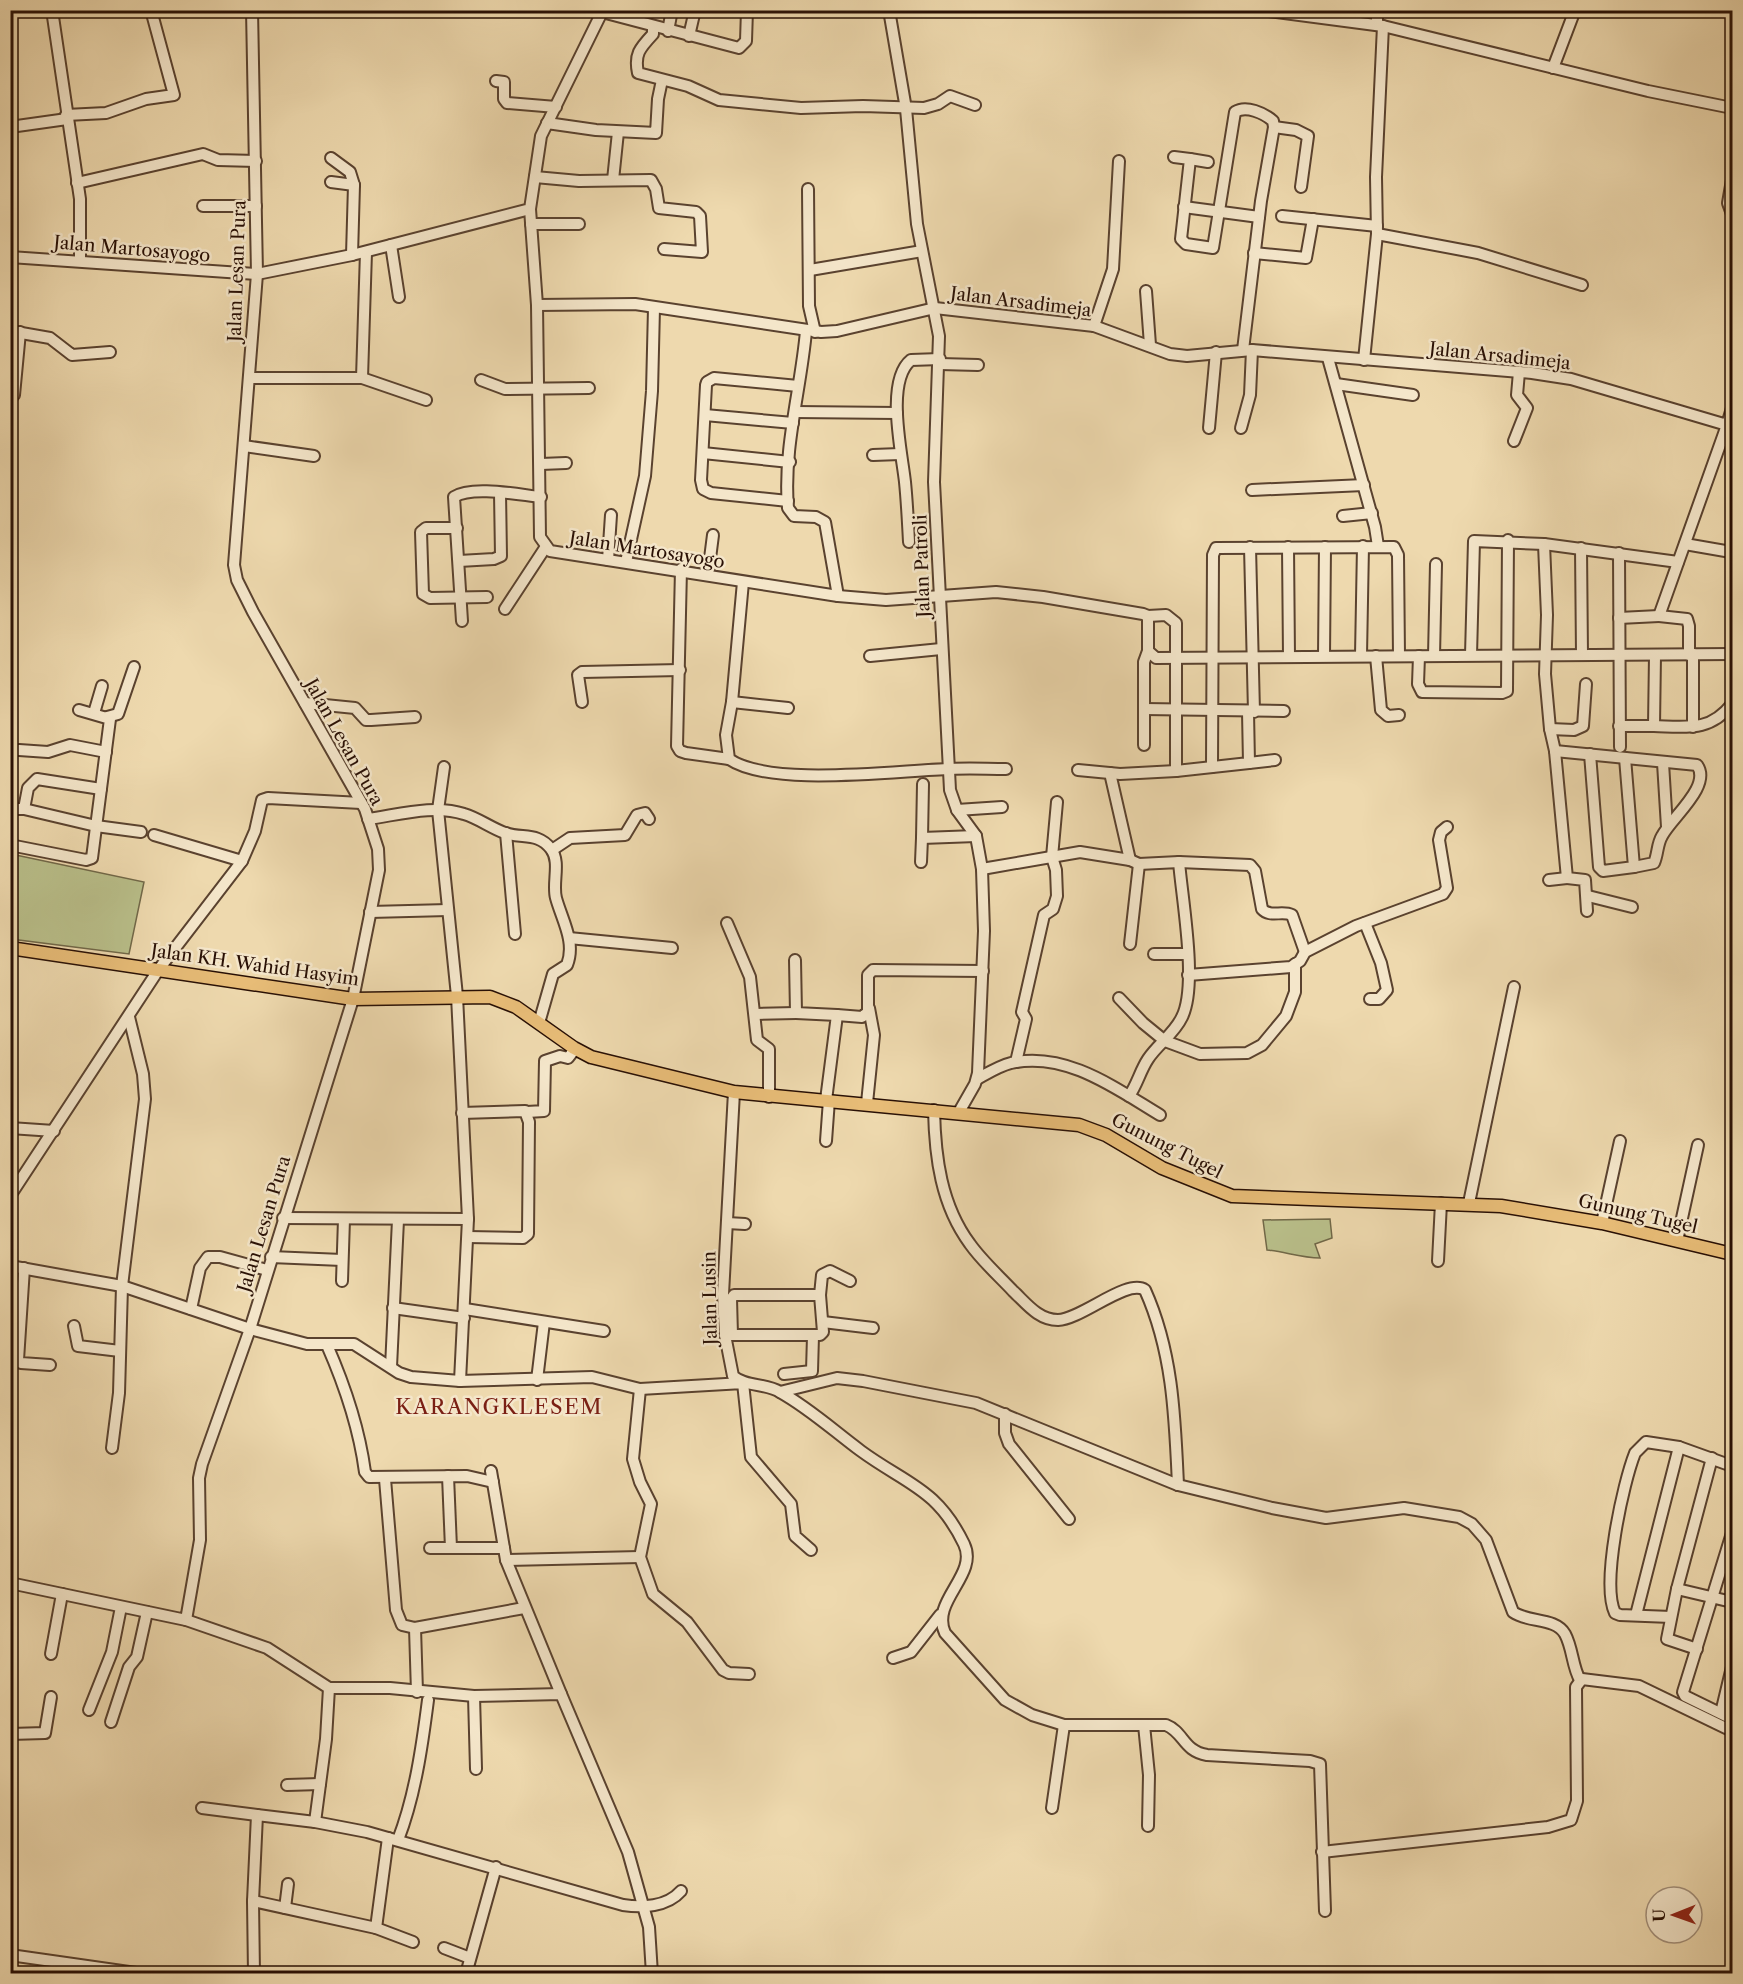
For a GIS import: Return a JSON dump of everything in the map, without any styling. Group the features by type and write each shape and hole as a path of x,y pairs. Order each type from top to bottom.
{"main road":[{"name":"Jalan KH. Wahid Hasyim","path":"10,948 353,999 457,996 502,999 575,1049 591,1057 622,1065"},
{"name":"Gunung Tugel","path":"622,1065 734,1092 769,1097 867,1103 1086,1126 1107,1135 1162,1168 1232,1196 1469,1203 1536,1211 1602,1223 1732,1254"}],"street":[{"path":"52,10 81,215 80,260"},
{"path":"10,127 66,117 106,113 146,99 174,95 151,10"},
{"name":"Jalan Lesan Pura","path":"186,1620 200,1540 200,1471 250,1329 353,999 379,862 368,819 361,803 253,612 235,573 234,542 257,274 252,10"},
{"path":"668,31 672,10"},
{"path":"689,36 695,10"},
{"path":"603,11 653,27 739,48 744,46 748,34 747,10"},
{"name":"Jalan Patroli","path":"889,10 906,109 911,177 922,251 935,308 940,361 934,482 938,529 941,649 951,797 957,810 976,836 982,869 983,971 977,1079 959,1112"},
{"path":"1261,10 1306,13 1380,26 1732,108"},
{"path":"1364,360 1377,230 1380,26 1377,10"},
{"path":"1553,68 1575,10"},
{"name":"Jalan Martosayogo","path":"603,11 541,136 530,209 537,305 541,464 540,537 545,548 557,553 681,569 743,582 838,596 882,600 996,592 1043,597 1148,616 1166,615 1174,619 1177,628 1176,658"},
{"path":"653,27 653,34 639,47 637,69 640,75 688,86 720,100 801,108 863,106 906,109 930,107 950,96 975,105"},
{"path":"547,123 618,132 656,133 658,99 662,80"},
{"path":"496,81 505,83 504,99 507,103 556,107"},
{"path":"1190,159 1181,239 1186,244 1211,249 1215,246 1235,112 1240,110 1258,113 1271,119 1274,127 1254,253 1247,350 1250,395 1241,428"},
{"path":"1274,127 1296,130 1308,136 1308,150 1301,187"},
{"path":"613,180 618,132"},
{"path":"77,183 203,154 218,160 256,161"},
{"path":"1174,157 1208,162"},
{"path":"331,158 350,171 354,185 352,255"},
{"path":"1094,326 1113,269 1119,161"},
{"path":"535,177 579,181 651,180 655,185 659,208 696,212 700,216 702,252 664,249"},
{"path":"1732,180 1728,203 1732,214"},
{"path":"331,182 354,185"},
{"path":"808,189 810,332 798,386 794,417 788,508 794,516 816,517 825,522 838,596"},
{"path":"203,206 256,206"},
{"path":"1184,207 1259,217"},
{"name":"Jalan Martosayogo","path":"10,257 80,260 257,274 366,252 530,209"},
{"path":"1282,216 1377,230 1478,253 1582,285"},
{"path":"1254,253 1306,258 1313,219"},
{"path":"531,225 579,224"},
{"path":"391,245 399,297"},
{"path":"810,270 922,251"},
{"path":"363,378 366,252"},
{"path":"1146,291 1150,345"},
{"name":"Jalan Arsadimeja","path":"537,305 619,303 810,332 837,331 935,308 1094,326 1170,354 1187,356 1247,350 1519,372 1571,379 1730,426"},
{"path":"626,562 646,467 652,391 654,308"},
{"path":"15,395 15,331 50,338 72,356 110,352"},
{"path":"1209,428 1216,352"},
{"path":"1328,358 1364,485 1377,546"},
{"path":"909,542 905,478 900,454 897,413 902,374 907,364 916,359 978,365"},
{"path":"1514,441 1527,408 1518,395 1519,372"},
{"path":"249,378 363,378 426,400"},
{"path":"788,501 707,492 703,489 701,480 706,385 710,379 798,386"},
{"path":"481,380 505,389 589,388"},
{"path":"1336,384 1413,395"},
{"path":"1659,616 1730,426 1732,408"},
{"path":"705,415 794,417 897,413"},
{"path":"244,446 314,456"},
{"path":"703,453 790,462"},
{"path":"873,455 900,454"},
{"path":"541,464 566,463"},
{"path":"1252,490 1364,485"},
{"path":"462,621 454,496 463,493 500,493 541,497"},
{"path":"459,561 494,559 501,556 500,493"},
{"path":"1343,516 1371,513"},
{"path":"608,560 611,515"},
{"path":"457,528 426,528 421,532 423,594 430,598 488,597"},
{"path":"708,574 713,536"},
{"path":"1471,655 1473,543 1508,540 1678,562"},
{"path":"1419,656 1418,684 1422,692 1502,693 1508,688 1508,540"},
{"path":"1544,544 1547,615 1545,656 1550,729 1556,751 1567,878"},
{"path":"1685,544 1731,552"},
{"path":"1361,655 1363,546"},
{"path":"1212,767 1214,552 1219,548 1391,546 1397,550 1399,656"},
{"path":"1249,763 1253,658 1250,547"},
{"path":"1288,547 1288,657"},
{"path":"1324,656 1325,547"},
{"path":"505,609 545,548"},
{"path":"1581,548 1582,656"},
{"path":"1619,553 1620,747"},
{"path":"1434,656 1436,564"},
{"path":"681,569 680,670 676,740 680,751 729,759 742,767 819,774 1006,769"},
{"path":"729,759 726,735 732,702 743,582"},
{"path":"1144,745 1144,658 1148,651 1148,616"},
{"path":"1619,618 1659,616 1687,619 1691,655 1693,727"},
{"path":"870,656 941,649"},
{"path":"1148,651 1152,657 1176,658 1732,654"},
{"path":"1654,726 1655,655"},
{"path":"1376,656 1381,711 1388,716 1399,716"},
{"path":"1176,658 1176,771"},
{"path":"79,710 107,717 118,714 134,667"},
{"path":"582,702 580,673 680,670"},
{"path":"1550,729 1578,729 1583,726 1586,684"},
{"path":"94,713 102,686"},
{"path":"732,702 788,708"},
{"path":"304,703 355,708 366,720 415,717"},
{"path":"1619,726 1693,727 1715,722 1732,704"},
{"path":"1144,709 1214,712 1284,711"},
{"path":"10,845 89,860 93,855 110,724 107,717"},
{"path":"19,750 42,753 70,745 106,752"},
{"path":"1556,751 1590,754 1663,763 1697,765 1701,777 1698,788 1660,837 1654,862 1604,871 1599,867 1590,754"},
{"path":"1625,758 1634,867"},
{"path":"1078,770 1145,774 1275,760"},
{"path":"1663,763 1667,827"},
{"path":"444,766 438,810 457,996 468,1219 460,1381"},
{"path":"1110,773 1134,862 1130,944"},
{"path":"24,809 28,788 37,779 100,789"},
{"path":"921,862 923,784"},
{"path":"10,1196 159,969 242,861 255,831 262,800 265,798 361,803"},
{"path":"1016,1062 1026,1019 1022,1012 1044,915 1053,909 1057,896 1056,870 1052,856 1058,802"},
{"path":"957,810 1002,807"},
{"path":"10,809 24,809 96,826 141,832"},
{"path":"368,819 438,810 475,817 506,833 535,836 552,850 556,866 556,897 569,938 568,960 563,968 553,974 539,1023"},
{"path":"552,850 570,838 625,835 637,815 645,813 649,819"},
{"path":"1188,975 1279,969 1295,964 1305,952 1365,923 1445,893 1447,888 1439,840 1441,832 1447,827"},
{"path":"506,833 515,934"},
{"path":"154,835 242,861"},
{"path":"922,838 976,836"},
{"path":"982,869 1080,852 1134,862 1250,865 1255,871 1262,909 1265,913 1292,915 1305,952"},
{"path":"1129,1096 1148,1060 1184,1014 1188,975 1179,862"},
{"path":"1548,880 1567,878 1585,880 1588,896 1587,911"},
{"path":"1588,896 1632,907"},
{"path":"370,912 448,910"},
{"path":"727,923 750,977 756,1014 757,1040 770,1049 769,1097"},
{"path":"1365,923 1381,963 1387,990 1379,999 1370,999"},
{"path":"569,938 672,948"},
{"path":"1154,954 1187,954"},
{"path":"795,960 796,1013"},
{"path":"1119,998 1143,1023 1165,1041 1200,1054 1247,1053 1262,1045 1286,1016 1295,992 1295,964"},
{"path":"867,1103 874,1035 869,1008 868,975 873,970 983,971"},
{"path":"1469,1203 1514,987"},
{"path":"756,1014 796,1013 862,1017 869,1008"},
{"path":"826,1141 837,1015"},
{"path":"112,1448 119,1393 122,1286 145,1099 143,1074 129,1017"},
{"path":"462,1113 544,1111 545,1061 560,1056 568,1058 575,1049"},
{"path":"977,1079 1016,1062 1062,1063 1129,1096 1160,1115"},
{"name":"Jalan Lusin","path":"734,1092 723,1282 734,1376 743,1383"},
{"path":"934,1110 936,1158 955,1219 970,1245 1033,1311 1047,1318 1061,1320 1131,1287 1145,1290 1164,1344 1170,1372 1178,1485"},
{"path":"468,1237 523,1238 528,1234 529,1122 527,1112"},
{"path":"10,1128 54,1131"},
{"path":"1602,1223 1620,1141"},
{"path":"1677,1241 1698,1145"},
{"path":"1438,1261 1441,1203"},
{"path":"283,1218 468,1219"},
{"path":"342,1281 344,1219"},
{"path":"391,1367 398,1220"},
{"path":"727,1223 746,1224"},
{"path":"191,1309 200,1268 208,1257 220,1257 267,1269"},
{"path":"271,1257 342,1260"},
{"path":"10,1266 122,1286 250,1329 329,1351 354,1344 411,1377 460,1381 592,1377 640,1389 743,1383 765,1385 806,1408 869,1457 925,1491 946,1515 965,1546 966,1563 940,1615 911,1652 893,1658"},
{"path":"24,1268 18,1360 21,1363 50,1365"},
{"path":"820,1295 734,1295 731,1299 729,1335 820,1335 824,1332 820,1295 822,1275 830,1271 850,1281"},
{"path":"393,1308 544,1322 604,1331"},
{"path":"537,1380 544,1322"},
{"path":"823,1322 873,1329"},
{"path":"74,1326 78,1346 120,1351"},
{"path":"784,1374 812,1371 813,1336"},
{"path":"329,1351 340,1375 356,1423 365,1472 369,1477 385,1479 447,1476 492,1477 506,1560 524,1608 628,1852 649,1927 652,1974"},
{"path":"780,1392 828,1379 845,1378 976,1403 1178,1485 1326,1518 1404,1508 1459,1517 1472,1524 1486,1540 1513,1612 1529,1620 1557,1626 1564,1632 1574,1669 1580,1680"},
{"path":"743,1383 750,1457 765,1477 786,1495 793,1513 795,1536 811,1550"},
{"path":"640,1389 633,1459 637,1476 651,1504 640,1557 653,1594 687,1622 723,1670 729,1674 749,1674"},
{"path":"1005,1414 1005,1433 1009,1444 1069,1519"},
{"path":"1671,1617 1615,1613 1611,1599 1613,1543 1632,1460 1641,1444 1646,1442 1679,1447 1732,1466"},
{"path":"1636,1615 1679,1447"},
{"path":"1697,1649 1667,1639 1677,1589 1712,1458"},
{"path":"447,1476 451,1548"},
{"path":"385,1479 396,1610 402,1624 415,1628 524,1608"},
{"path":"1732,1533 1683,1694 1732,1719"},
{"path":"430,1548 504,1548"},
{"path":"506,1560 640,1557"},
{"path":"10,1583 186,1620 267,1648 319,1682 474,1696 561,1694"},
{"path":"1677,1589 1732,1602"},
{"path":"51,1654 62,1594"},
{"path":"90,1710 107,1667 121,1607"},
{"path":"111,1722 129,1667 137,1657 147,1612"},
{"path":"940,1615 945,1633 1005,1700 1032,1715 1064,1725 1172,1727 1187,1746 1198,1754 1320,1764 1325,1911"},
{"path":"415,1628 417,1692"},
{"path":"1721,1713 1732,1667"},
{"path":"1580,1680 1591,1679 1640,1686 1732,1731"},
{"path":"1322,1852 1548,1827 1571,1820 1578,1801 1576,1687 1580,1680"},
{"path":"315,1822 320,1784 319,1682"},
{"path":"474,1696 476,1769"},
{"path":"10,1734 45,1733 51,1697"},
{"path":"376,1928 393,1839 405,1823 420,1758 429,1700"},
{"path":"1052,1808 1064,1725"},
{"path":"1144,1725 1149,1775 1148,1826"},
{"path":"287,1785 320,1784"},
{"path":"202,1808 315,1822 393,1839 623,1905 644,1908 668,1900 681,1891"},
{"path":"254,1974 253,1901 257,1815"},
{"path":"466,1974 496,1868"},
{"path":"285,1908 288,1884"},
{"path":"253,1901 376,1928 413,1942"},
{"path":"444,1948 470,1958"},
{"path":"10,1955 143,1974"}],"green space":[{"path":"11,854 144,882 129,954 11,939"},
{"path":"1330,1219 1332,1238 1315,1244 1320,1258 1267,1250 1263,1220"}],"district":[{"name":"KARANGKLESEM","path":"499,1406"}]}
